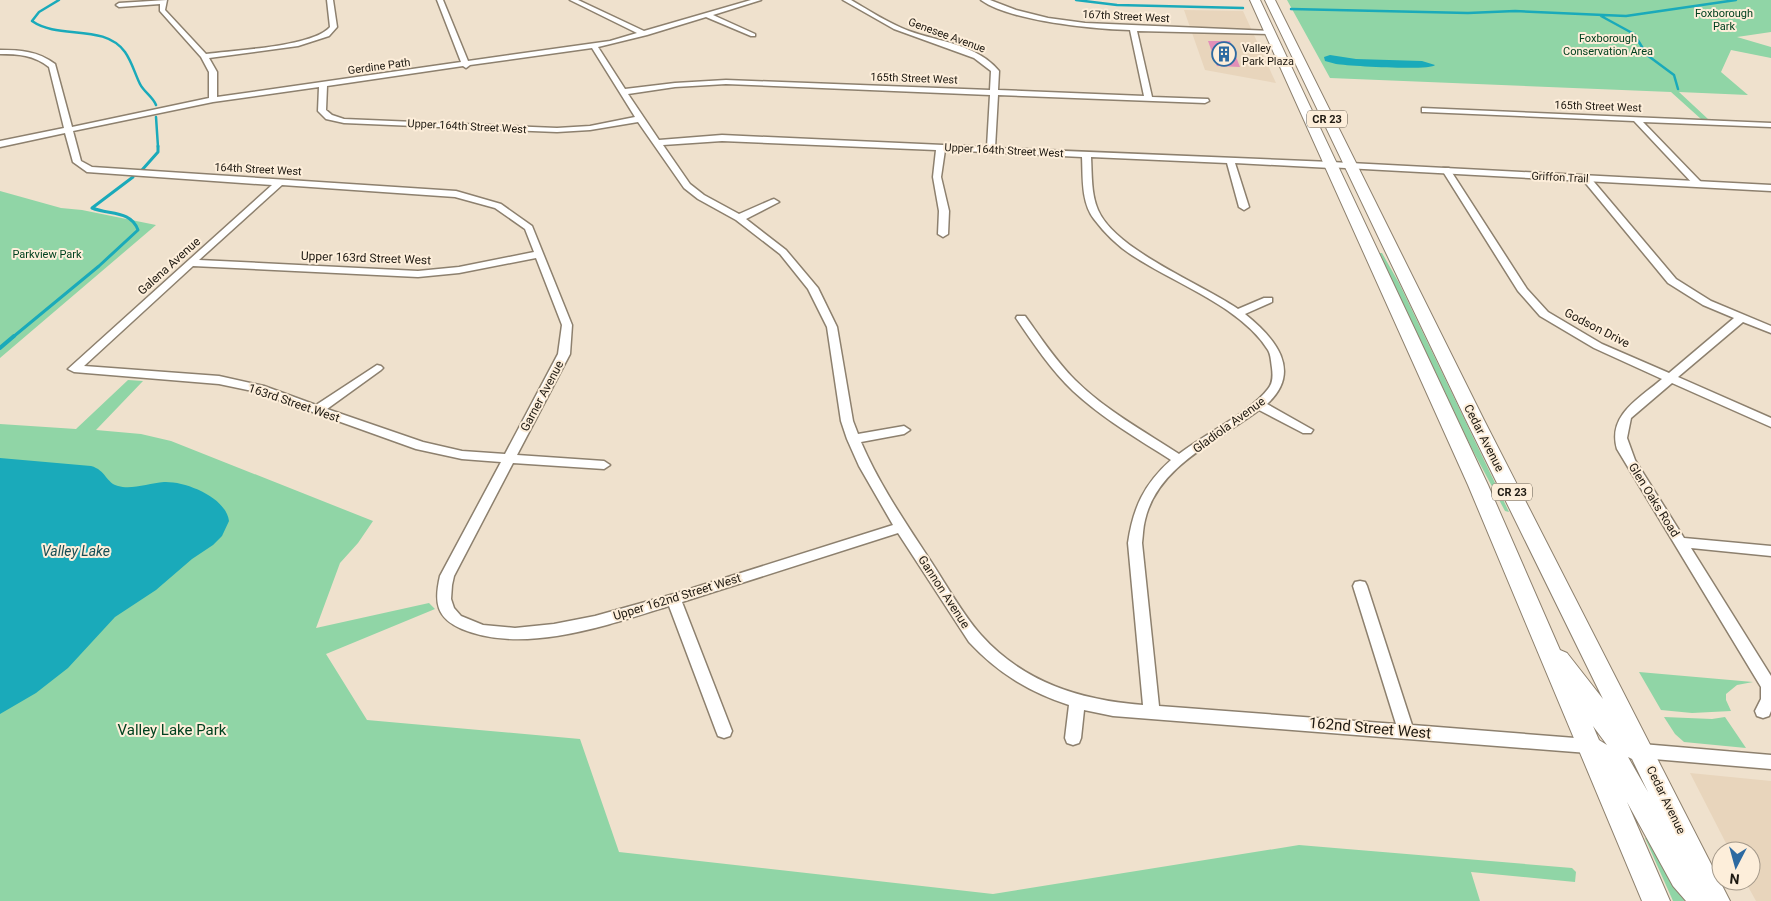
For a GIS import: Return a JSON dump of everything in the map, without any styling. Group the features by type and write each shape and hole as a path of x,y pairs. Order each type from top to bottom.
{"main road":[{"name":"Cedar Avenue","path":"1255,0 1642,751 1716,901"},
{"name":"Cedar Avenue","path":"1270,0 1294,50 1340,165 1656,901"},
{"path":"1270,32 1282,38 1294,50"},
{"path":"1542,636 1590,699 1607,730 1622,744 1642,751"},
{"path":"1588,746 1611,758 1619,765 1683,877 1704,901"}],"street":[{"path":"204,56 298,44 327,35 334,27 330,0"},
{"path":"440,0 466,66"},
{"path":"576,1 588,0"},
{"name":"Gerdine Path","path":"0,144 213,100 466,66 594,46 645,34 758,0"},
{"name":"Genesee Avenue","path":"846,0 896,28 984,60 995,71 991,150"},
{"name":"167th Street West","path":"984,0 1006,8 1051,19 1134,27 1270,32"},
{"path":"119,6 163,1 162,10 204,56 213,72 213,100"},
{"path":"576,1 645,34"},
{"path":"707,15 753,35"},
{"path":"1134,27 1148,98"},
{"name":"Gannon Avenue","path":"594,46 640,119 659,143 678,176 687,186 701,197 739,218 783,252 802,272 824,308 832,326 843,400 853,439 865,466 901,527 974,638 986,651 1018,678 1057,697 1113,709 1152,711"},
{"name":"164th Street West","path":"0,52 32,54 43,58 52,66 77,162 90,170 436,192 473,198"},
{"name":"165th Street West","path":"623,92 675,85 726,82 1205,100"},
{"name":"Upper 164th Street West","path":"323,85 322,111 330,117 344,120 557,130 590,128 640,119"},
{"name":"165th Street West","path":"1425,110 1771,125"},
{"path":"1636,119 1698,184"},
{"name":"Upper 164th Street West","path":"659,143 687,139 722,138 1340,165"},
{"path":"941,147 937,178 944,211 943,234"},
{"name":"Gladiola Avenue","path":"1086,154 1090,202 1104,228 1134,254 1238,313 1264,335 1277,357 1279,377 1270,395 1180,460 1147,494 1135,524 1135,543 1152,711"},
{"path":"1230,160 1244,207"},
{"name":"Griffon Trail","path":"1340,165 1771,188"},
{"name":"Godson Drive","path":"1446,170 1522,291 1538,309 1573,333 1771,423"},
{"path":"1586,178 1672,280 1698,298 1771,330"},
{"name":"Galena Avenue","path":"74,369 280,182"},
{"name":"Garner Avenue","path":"451,616 444,603 447,576 564,354 567,338 564,314 529,228 522,221 498,206 473,198"},
{"path":"739,218 774,202"},
{"name":"Upper 163rd Street West","path":"191,262 418,274 459,270 539,254"},
{"path":"1238,313 1268,300"},
{"path":"1021,318 1047,355 1079,389 1123,424 1180,460"},
{"name":"Glen Oaks Road","path":"1741,318 1626,416 1620,436 1622,447 1628,460 1769,686 1769,699 1762,711"},
{"path":"317,410 377,368"},
{"name":"163rd Street West","path":"74,369 219,380 260,389 420,446 462,455 604,465"},
{"path":"1259,404 1307,430"},
{"path":"853,439 904,430"},
{"name":"Upper 162nd Street West","path":"451,616 462,624 480,631 507,633 542,631 598,622 901,527"},
{"path":"1679,542 1771,551"},
{"path":"1360,586 1406,731"},
{"path":"673,599 724,731"},
{"path":"1073,738 1077,702"},
{"name":"162nd Street West","path":"1152,711 1588,746"},
{"path":"1642,751 1771,762"}],"shaded area":[{"path":"1184,10 1243,11 1276,83 1205,70"},
{"path":"1690,773 1771,781 1771,901 1756,901 1750,891 1761,891 1761,841 1725,841"}],"green space":[{"name":"Foxborough Conservation Area","path":"1287,0 1771,0 1771,32 1737,37 1771,47 1771,58 1731,50 1721,72 1748,95 1679,92 1708,119 1701,119 1671,92 1330,78"},
{"name":"Parkview Park","path":"0,191 61,208 82,210 156,225 0,358"},
{"path":"1379,253 1382,253 1399,283 1509,512 1505,511 1471,447"},
{"name":"Valley Lake Park","path":"128,380 143,381 96,430 141,434 171,441 373,521 358,543 340,563 316,628 429,603 435,609 326,654 367,720 580,739 619,852 993,894 1299,845 1572,868 1576,872 1575,882 1471,872 1480,901 0,901 0,424 76,429"},
{"path":"1639,672 1753,682 1737,685 1726,694 1726,700 1731,711 1692,713 1661,710"},
{"path":"1664,717 1712,719 1725,717 1746,748 1684,742 1675,734"},
{"path":"1645,838 1653,839 1685,901 1673,901"}],"water":[{"path":"1330,55 1356,59 1422,61 1435,65 1405,68 1344,65 1325,61 1324,57"},
{"name":"Valley Lake","path":"0,458 91,466 100,470 114,484 123,487 164,482 183,484 213,498 226,512 229,521 222,536 213,545 192,559 156,590 115,617 68,668 36,693 0,714"}],"building":[{"name":"Valley Park Plaza","path":"1208,41 1230,41 1240,67 1217,66"}],"waterway":[{"path":"59,0 39,12 32,21 43,27 93,34 116,43 125,52 140,84 156,105"},
{"path":"1076,0 1117,5 1243,8"},
{"path":"1291,9 1468,13 1515,11 1626,16 1736,0"},
{"path":"1601,16 1634,34 1647,55 1674,75 1678,89"},
{"path":"156,117 158,147"},
{"path":"142,170 158,152 158,147"},
{"path":"13,337 99,266 138,230 135,224 125,216 92,208 133,177"},
{"path":"0,348 14,336"}],"place":[{"name":"Valley Park Plaza","path":"1224,54"}],"park label":[{"name":"Foxborough Park","path":"1724,19"}]}
